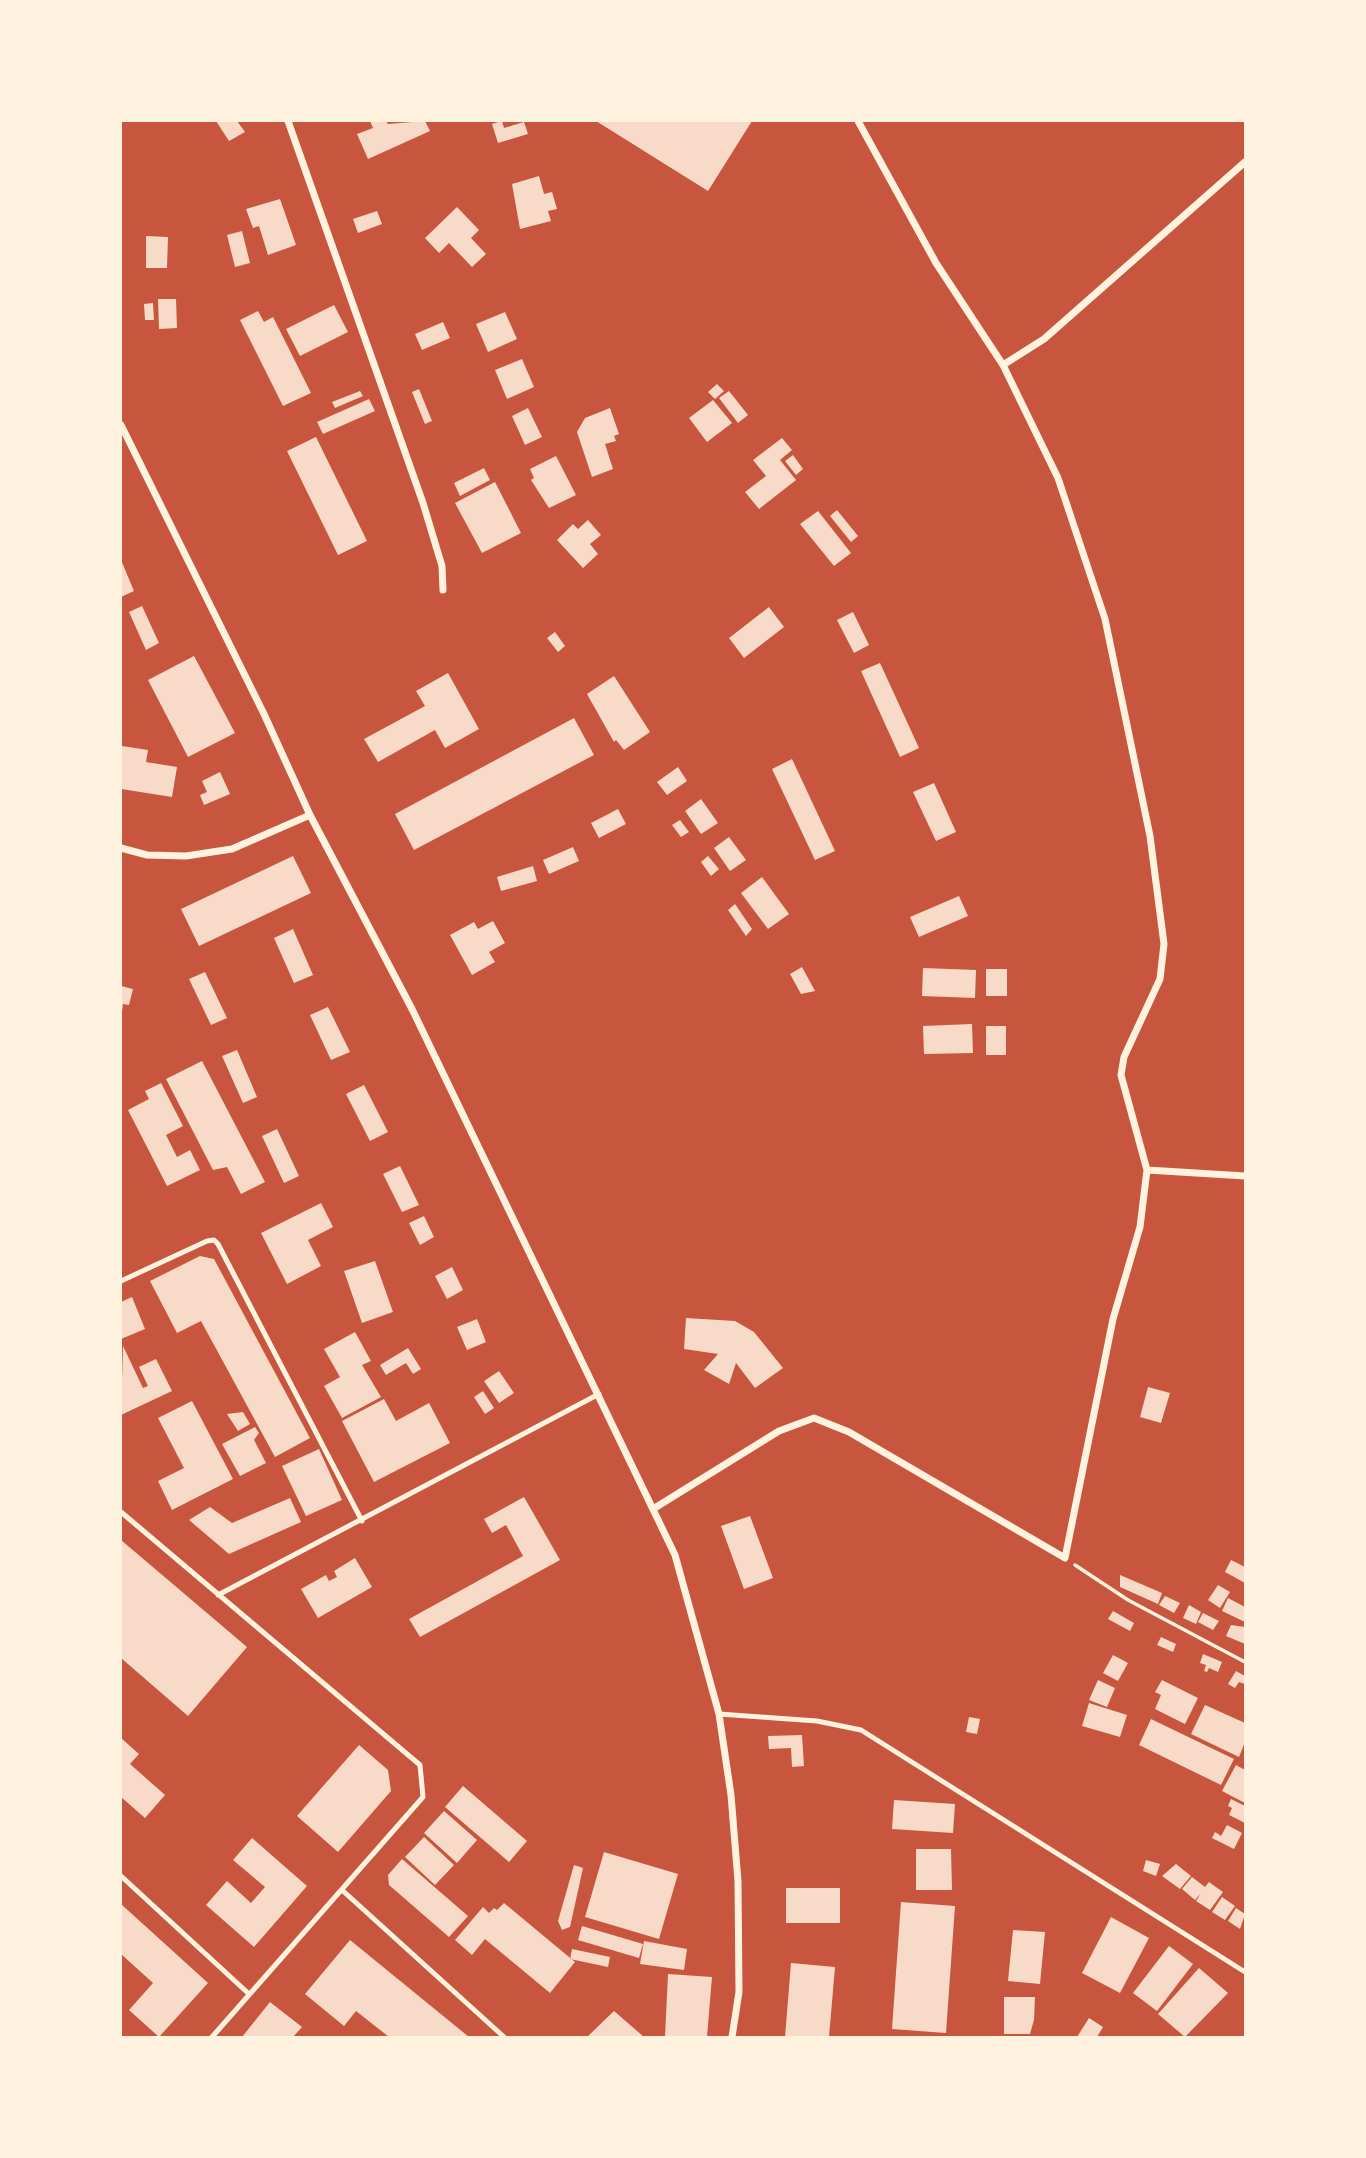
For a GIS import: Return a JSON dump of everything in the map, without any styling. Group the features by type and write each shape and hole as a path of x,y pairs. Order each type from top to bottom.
{"street":[{"path":"288,121 424,503 442,566 443,590"},
{"path":"653,1509 779,1432 814,1418 849,1432 1065,1558 1113,1319 1139,1227 1147,1170 1121,1075 1124,1057 1160,979 1164,944 1150,836 1105,619 1058,478 1003,365 936,263 858,121"},
{"path":"1003,365 1044,339 1245,162"},
{"path":"121,425 264,714 310,815 412,1009 675,1555 719,1714 738,1881 739,1992 732,2037"},
{"path":"121,848 146,855 186,856 232,849 310,815"},
{"path":"1147,1170 1245,1177"}],"lane":[{"path":"121,1281 214,1240 362,1521"},
{"path":"218,1595 599,1394"},
{"path":"121,1512 421,1765 424,1797 212,2037"},
{"path":"719,1714 817,1721 861,1730 1245,1972"},
{"path":"121,1876 249,1994"},
{"path":"342,1890 505,2037"}],"path":[{"path":"1065,1558 1128,1600 1245,1662"}],"building":[{"path":"216,121 237,121 245,132 229,141"},
{"path":"370,121 386,121 388,124 425,121 430,131 368,159 357,134 373,128"},
{"path":"502,121 504,128 524,122 528,134 498,143 492,124"},
{"path":"596,121 752,121 708,191"},
{"path":"539,176 544,194 552,192 557,209 548,211 551,221 520,229 512,184"},
{"path":"280,199 296,245 268,255 259,226 253,228 246,209"},
{"path":"457,207 479,230 471,238 486,254 472,267 449,243 439,253 425,238"},
{"path":"377,211 382,224 358,233 353,219"},
{"path":"242,231 250,263 235,267 227,235"},
{"path":"146,236 168,237 167,268 146,268"},
{"path":"158,299 176,299 177,328 159,329"},
{"path":"153,303 154,320 145,320 144,304"},
{"path":"334,305 348,332 300,356 286,329"},
{"path":"258,311 264,322 273,317 311,393 283,406 240,320"},
{"path":"505,312 517,339 488,352 476,324"},
{"path":"443,322 450,338 422,350 415,334"},
{"path":"522,359 534,387 507,399 495,370"},
{"path":"717,384 724,391 715,399 708,392"},
{"path":"419,389 432,421 425,424 412,392"},
{"path":"360,391 363,396 335,408 332,402"},
{"path":"729,391 748,415 738,423 719,398"},
{"path":"369,399 375,411 323,434 317,422"},
{"path":"713,400 732,423 707,442 689,418"},
{"path":"528,408 542,437 525,445 512,416"},
{"path":"610,408 619,434 614,436 616,441 605,444 613,469 592,477 577,432 585,418"},
{"path":"316,437 367,541 338,555 287,451"},
{"path":"782,438 792,450 780,460 796,480 759,509 745,492 766,476 753,460"},
{"path":"793,455 803,469 796,475 785,461"},
{"path":"556,456 576,495 549,508 531,480 534,478 530,469"},
{"path":"484,468 490,480 460,496 454,483"},
{"path":"495,482 521,533 482,553 455,503"},
{"path":"837,510 858,536 851,542 830,516"},
{"path":"818,511 851,553 834,566 800,524"},
{"path":"588,520 601,535 590,544 598,554 583,568 557,540 573,524 578,529"},
{"path":"121,560 134,591 121,597"},
{"path":"142,606 159,643 146,650 129,612"},
{"path":"769,607 784,627 744,658 729,638"},
{"path":"853,612 869,645 854,653 837,620"},
{"path":"555,632 565,646 558,652 547,638"},
{"path":"194,656 235,733 188,757 148,680"},
{"path":"880,663 919,748 900,757 861,671"},
{"path":"448,673 479,729 445,748 435,730 378,762 364,739 425,706 416,691"},
{"path":"614,676 650,732 624,750 616,740 614,742 587,694"},
{"path":"574,718 594,755 414,850 395,814"},
{"path":"122,746 148,750 146,762 177,767 172,797 121,789"},
{"path":"792,759 835,851 815,860 772,769"},
{"path":"678,767 687,781 667,795 657,782"},
{"path":"220,772 230,794 204,805 200,795 207,792 202,781"},
{"path":"934,783 956,832 936,841 913,792"},
{"path":"701,799 718,823 701,834 685,811"},
{"path":"618,809 626,824 599,838 591,823"},
{"path":"680,820 689,832 681,837 672,825"},
{"path":"729,837 746,860 730,871 714,848"},
{"path":"573,847 579,861 549,874 543,860"},
{"path":"293,856 311,893 199,946 181,909"},
{"path":"708,856 719,869 711,876 701,862"},
{"path":"533,866 537,881 501,891 497,877"},
{"path":"762,877 789,914 768,929 741,893"},
{"path":"959,896 968,916 919,937 910,917"},
{"path":"735,904 752,929 746,936 728,910"},
{"path":"493,921 505,943 489,952 495,962 472,975 450,935 474,922 478,929"},
{"path":"293,929 313,975 294,983 274,938"},
{"path":"802,967 815,991 801,994 790,974"},
{"path":"923,968 976,970 975,998 922,996"},
{"path":"986,969 1007,969 1007,996 986,996"},
{"path":"205,972 227,1018 211,1025 189,979"},
{"path":"121,986 133,989 129,1005 123,1004 122,1012"},
{"path":"328,1007 350,1052 331,1060 310,1015"},
{"path":"972,1024 973,1053 924,1054 923,1026"},
{"path":"986,1026 1006,1026 1006,1055 986,1055"},
{"path":"237,1050 257,1097 243,1103 222,1056"},
{"path":"202,1061 265,1182 241,1194 227,1167 213,1170 166,1079"},
{"path":"161,1083 183,1126 166,1135 177,1157 190,1150 200,1170 167,1186 128,1110 149,1099 145,1091"},
{"path":"364,1085 388,1132 370,1141 346,1094"},
{"path":"277,1129 299,1176 284,1183 262,1136"},
{"path":"400,1166 419,1205 402,1212 383,1174"},
{"path":"321,1203 333,1227 308,1240 321,1266 287,1284 261,1233"},
{"path":"424,1216 434,1237 420,1245 409,1223"},
{"path":"200,1256 214,1259 310,1438 275,1457 201,1321 177,1333 150,1281"},
{"path":"375,1261 393,1312 362,1323 344,1271"},
{"path":"452,1267 463,1290 447,1299 435,1276"},
{"path":"132,1297 145,1329 121,1339 121,1302"},
{"path":"686,1318 735,1321 754,1332 783,1368 755,1388 736,1363 729,1384 704,1370 718,1354 684,1349"},
{"path":"477,1319 486,1342 467,1350 457,1327"},
{"path":"355,1332 371,1361 362,1365 381,1397 342,1418 324,1386 340,1377 324,1349"},
{"path":"123,1346 143,1388 148,1386 139,1367 156,1359 172,1391 121,1415"},
{"path":"408,1348 421,1369 413,1374 406,1363 386,1375 380,1365"},
{"path":"499,1371 514,1393 499,1403 484,1381"},
{"path":"1148,1387 1170,1393 1161,1423 1140,1417"},
{"path":"483,1391 494,1408 485,1414 474,1397"},
{"path":"384,1399 396,1421 429,1403 450,1443 374,1482 342,1421"},
{"path":"192,1401 233,1479 172,1510 158,1481 184,1468 158,1418"},
{"path":"243,1412 250,1424 238,1431 227,1414"},
{"path":"255,1427 259,1433 254,1440 266,1463 240,1476 222,1444"},
{"path":"319,1449 342,1500 306,1516 282,1466"},
{"path":"524,1497 560,1560 420,1637 409,1619 523,1556 506,1525 492,1533 484,1519"},
{"path":"290,1498 301,1522 229,1554 189,1520 210,1507 232,1523"},
{"path":"750,1516 773,1578 744,1589 721,1526"},
{"path":"121,1540 247,1647 188,1716 121,1658"},
{"path":"355,1558 372,1587 318,1618 301,1589 326,1575 329,1581 337,1577 334,1571"},
{"path":"1231,1560 1245,1567 1245,1583 1225,1572"},
{"path":"1120,1575 1162,1593 1158,1604 1120,1587"},
{"path":"1218,1585 1230,1592 1220,1608 1208,1600"},
{"path":"1165,1596 1180,1603 1174,1613 1159,1605"},
{"path":"1228,1598 1245,1607 1245,1622 1222,1611"},
{"path":"1189,1605 1201,1612 1196,1624 1183,1618"},
{"path":"1113,1611 1134,1623 1130,1631 1108,1619"},
{"path":"1203,1613 1219,1621 1213,1630 1198,1622"},
{"path":"1231,1625 1245,1627 1245,1644 1226,1636"},
{"path":"1161,1637 1176,1644 1173,1652 1157,1645"},
{"path":"1203,1654 1222,1662 1218,1672 1209,1668 1207,1672 1204,1671 1206,1665 1200,1663"},
{"path":"1113,1655 1128,1663 1118,1681 1103,1673"},
{"path":"1236,1671 1245,1676 1245,1684 1239,1682 1235,1688 1228,1684"},
{"path":"1098,1680 1115,1688 1107,1707 1089,1700"},
{"path":"1162,1680 1198,1698 1185,1724 1155,1709 1161,1695 1155,1692"},
{"path":"1089,1703 1127,1715 1120,1737 1082,1726"},
{"path":"1205,1705 1245,1723 1245,1742 1239,1757 1191,1734"},
{"path":"969,1717 980,1719 977,1734 966,1732"},
{"path":"1151,1719 1234,1759 1221,1785 1139,1745"},
{"path":"802,1735 804,1766 792,1767 791,1748 769,1749 768,1736"},
{"path":"121,1738 139,1754 130,1764 165,1795 145,1818 121,1797"},
{"path":"359,1745 388,1770 391,1791 338,1852 297,1816"},
{"path":"1236,1765 1245,1770 1245,1803 1222,1791"},
{"path":"463,1786 527,1841 509,1862 445,1807"},
{"path":"1231,1799 1245,1806 1245,1823 1229,1815 1232,1808 1228,1806"},
{"path":"894,1800 955,1804 953,1833 892,1829"},
{"path":"444,1811 477,1840 457,1863 424,1833"},
{"path":"1227,1825 1242,1833 1234,1849 1212,1838 1215,1832 1221,1836"},
{"path":"424,1837 454,1865 435,1885 405,1857"},
{"path":"252,1838 307,1886 254,1947 206,1905 227,1881 251,1903 265,1887 233,1860"},
{"path":"916,1849 951,1849 952,1890 916,1890"},
{"path":"604,1852 678,1874 659,1939 585,1917"},
{"path":"402,1859 468,1916 449,1937 389,1885 388,1875"},
{"path":"1146,1860 1160,1864 1156,1876 1143,1871"},
{"path":"1176,1864 1191,1876 1180,1889 1162,1876"},
{"path":"574,1865 583,1868 570,1927 562,1930 558,1921"},
{"path":"1192,1877 1205,1887 1209,1882 1223,1892 1210,1910 1196,1901 1201,1893 1195,1900 1182,1889"},
{"path":"786,1888 840,1888 840,1923 786,1923"},
{"path":"1222,1897 1235,1906 1225,1920 1212,1912"},
{"path":"901,1902 955,1906 946,2033 892,2029"},
{"path":"504,1903 575,1962 550,1993 485,1939 472,1955 455,1940 483,1907 489,1913"},
{"path":"121,1904 208,1983 159,2037 129,2010 153,1983 121,1954"},
{"path":"1236,1908 1245,1914 1240,1929 1228,1921"},
{"path":"1111,1917 1149,1938 1120,1993 1082,1973"},
{"path":"582,1926 643,1944 639,1958 578,1940"},
{"path":"1013,1930 1045,1932 1040,1984 1008,1981"},
{"path":"350,1940 469,2037 389,2037 356,2011 344,2026 305,1994"},
{"path":"644,1941 687,1949 684,1970 640,1964"},
{"path":"1169,1946 1193,1964 1157,2011 1133,1993"},
{"path":"572,1949 610,1957 608,1967 570,1959"},
{"path":"791,1963 835,1967 829,2037 785,2037"},
{"path":"1199,1968 1228,1993 1185,2037 1158,2014"},
{"path":"668,1974 712,1977 707,2037 665,2037"},
{"path":"1004,1997 1035,1997 1030,2034 1004,2034"},
{"path":"270,2002 302,2027 293,2037 242,2037"},
{"path":"614,2011 644,2037 587,2037"},
{"path":"1089,2018 1103,2027 1097,2037 1077,2037"}]}
